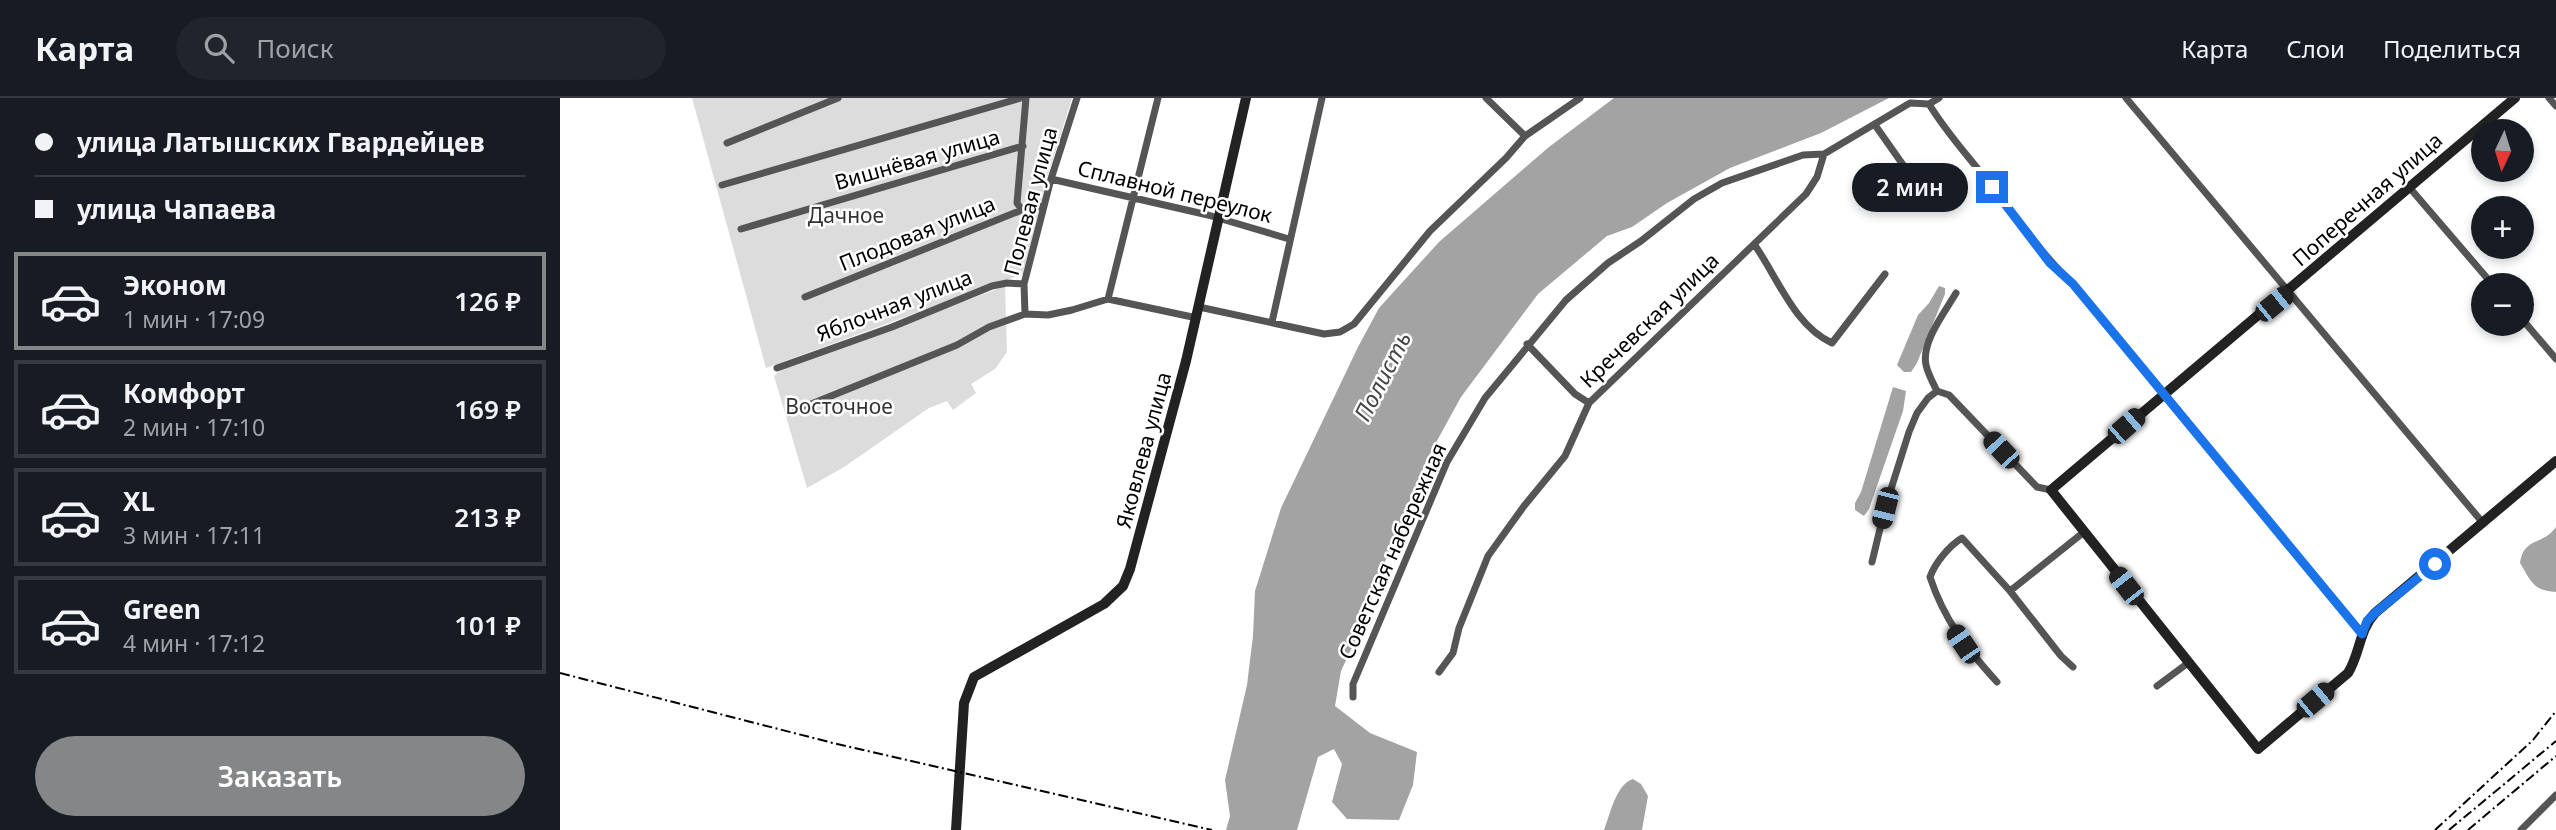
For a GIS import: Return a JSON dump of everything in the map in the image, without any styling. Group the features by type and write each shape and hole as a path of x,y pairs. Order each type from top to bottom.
{"street":[{"path":"727,143 838,98"},
{"path":"722,185 1023,98 1023,146 1017,203 1022,210"},
{"name":"Полевая улица","path":"1025,314 1024,284 1051,179 1077,98"},
{"path":"1108,299 1158,98"},
{"name":"Яковлева улица","path":"956,830 967,691 974,677 1104,604 1123,586 1140,540 1198,312 1246,98"},
{"path":"1272,322 1322,98"},
{"path":"1486,98 1525,136"},
{"path":"789,413 957,345 989,327 1025,314 1060,313 1108,299 1272,322 1324,334 1340,332 1353,324 1430,231 1506,158 1525,136 1580,98"},
{"name":"Советская набережная","path":"1353,698 1353,684 1447,462 1485,398 1566,300 1608,262 1641,242 1694,198 1723,183 1803,155 1824,154 1910,103 1929,104 1939,98"},
{"path":"2126,98 2483,523"},
{"name":"Поперечная улица","path":"2051,490 2515,98"},
{"path":"2549,98 2556,106"},
{"path":"1929,104 1943,128 2050,263 2073,284 2362,634"},
{"path":"1875,125 1932,205"},
{"name":"Вишнёвая улица","path":"741,229 1023,146"},
{"name":"Кречевская улица","path":"1439,672 1454,653 1459,628 1488,556 1564,456 1589,403 1806,194 1816,177 1824,154"},
{"name":"Сплавной переулок","path":"1051,179 1218,218 1289,239"},
{"path":"2409,187 2483,273"},
{"name":"Плодовая улица","path":"805,297 1022,210 1044,206"},
{"path":"1754,244 1805,323 1820,338 1832,343 1885,274"},
{"name":"Яблочная улица","path":"777,368 891,327 992,286 1024,284"},
{"path":"1937,391 1926,363 1926,352 1956,293"},
{"path":"2534,333 2556,359"},
{"path":"1527,344 1575,394 1589,403"},
{"path":"1937,391 1949,395 2036,488 2051,490 2258,749 2348,673 2355,661 2367,621 2375,613 2556,461"},
{"path":"1872,562 1885,508 1909,432 1917,413 1937,391"},
{"path":"2010,591 2084,533"},
{"path":"1997,682 1953,630 1930,577 1933,568 1962,538 2073,667"},
{"path":"2157,686 2188,663"},
{"path":"2521,830 2556,795"}],"green space":[{"name":"Дачное","path":"692,98 1072,98 1049,172 1023,274 766,368"},
{"name":"Восточное","path":"1005,286 1007,352 995,369 971,384 976,393 953,410 947,401 929,408 844,467 807,488 774,376 781,370"}],"water":[{"name":"Полисть","path":"1614,98 1889,98 1821,133 1730,168 1667,203 1632,227 1607,236 1538,294 1461,397 1427,459 1377,581 1368,613 1341,671 1335,706 1370,733 1417,752 1413,785 1399,820 1347,819 1332,802 1342,764 1334,749 1318,757 1297,830 1226,830 1230,816 1225,780 1247,685 1255,591 1281,508 1358,347 1379,308 1439,242 1549,147"},
{"path":"1939,286 1945,288 1945,294 1917,363 1911,372 1904,372 1897,365 1918,315"},
{"path":"1893,387 1906,391 1903,411 1869,509 1864,516 1855,510 1855,503 1861,492"},
{"path":"2556,527 2556,592 2537,587 2520,563 2525,549"},
{"path":"1633,779 1641,784 1648,796 1642,830 1604,830 1618,793"}],"railway":[{"path":"560,673 833,743 1212,830"},
{"path":"2435,830 2533,740 2556,711"},
{"path":"2449,830 2556,741"},
{"path":"2468,830 2556,756"}],"route":[{"path":"1992,187 2050,263 2073,284 2362,634 2367,621 2375,613 2435,564"}]}
